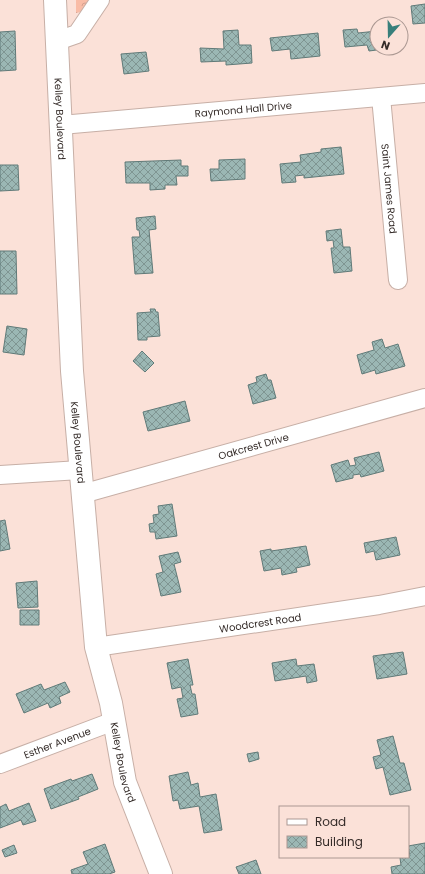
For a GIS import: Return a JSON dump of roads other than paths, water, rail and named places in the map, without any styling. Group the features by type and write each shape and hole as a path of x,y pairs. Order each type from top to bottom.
{"main road":[{"name":"Kelley Boulevard","path":"55,0 72,371 96,646 114,721 125,782 161,874"}],"street":[{"path":"57,41 78,34 100,0"},
{"name":"Raymond Hall Drive","path":"61,125 425,93"},
{"name":"Saint James Road","path":"381,97 398,280"},
{"name":"Oakcrest Drive","path":"82,494 425,398"},
{"path":"0,475 80,470"},
{"name":"Woodcrest Road","path":"96,646 379,605 425,596"},
{"name":"Esther Avenue","path":"0,764 114,721"}]}
